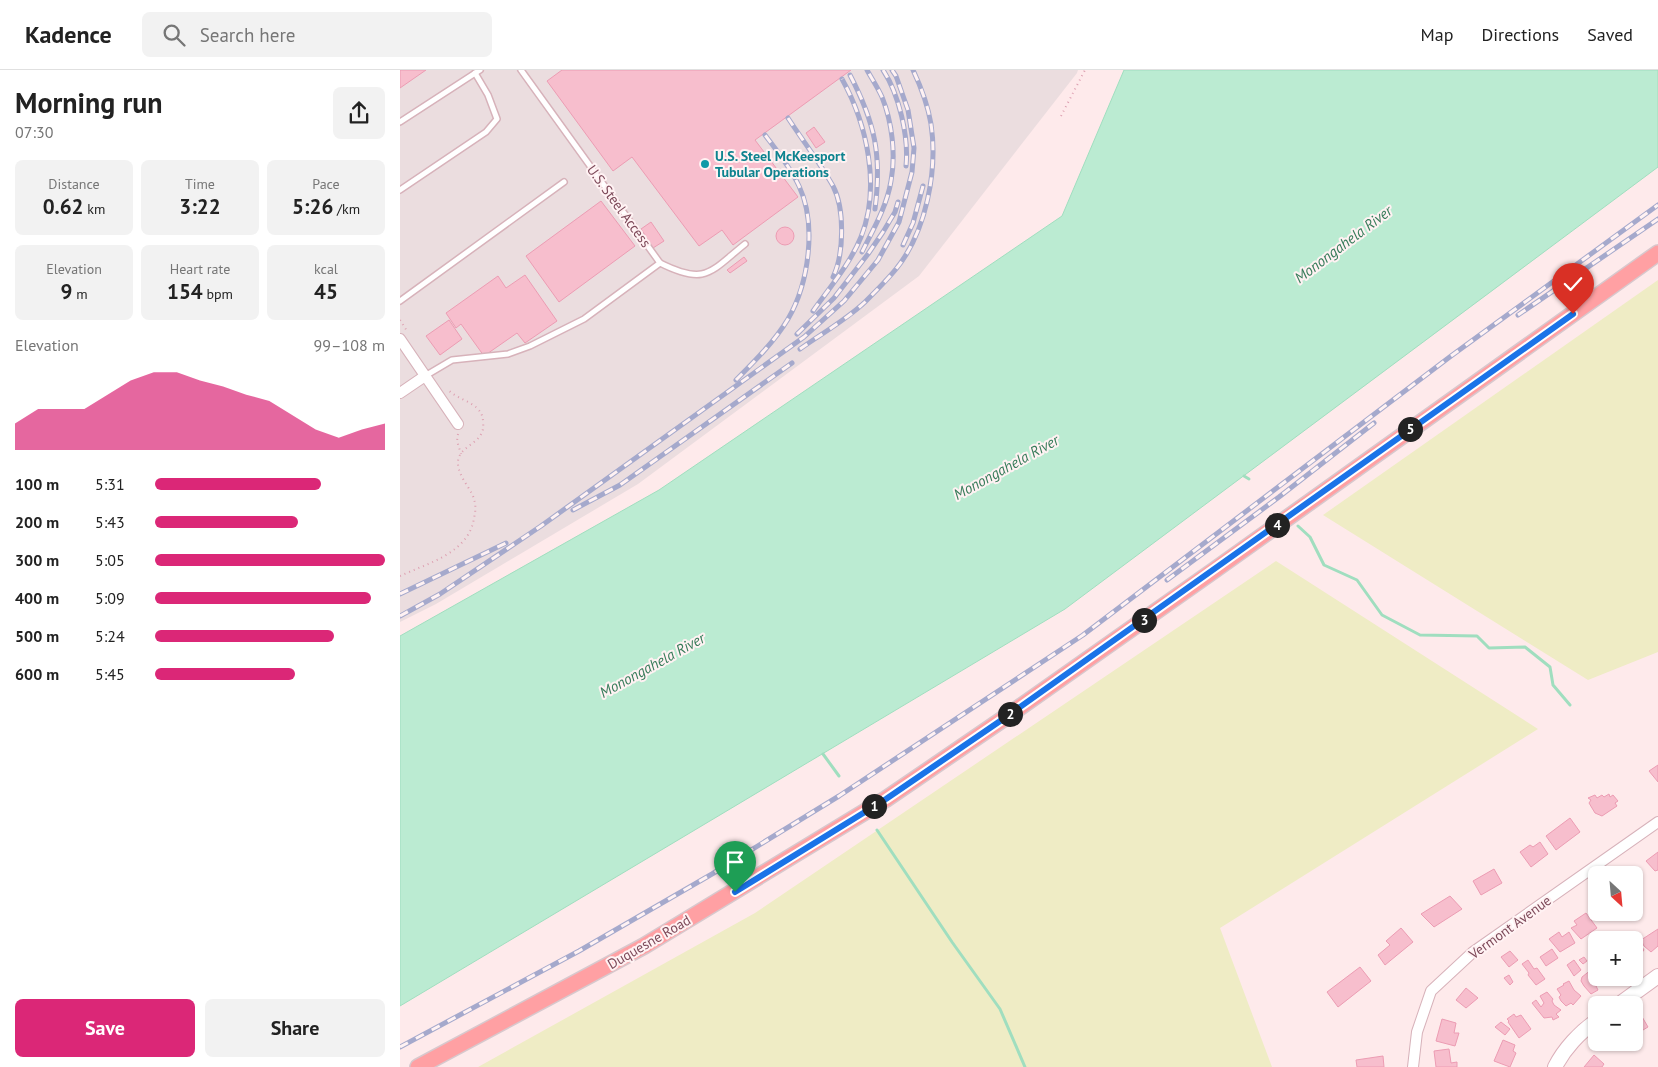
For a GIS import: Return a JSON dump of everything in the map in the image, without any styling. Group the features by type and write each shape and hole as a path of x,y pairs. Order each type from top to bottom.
{"main road":[{"name":"Duquesne Road","path":"418,1067 644,946 886,799 1208,575 1658,253"}],"street":[{"path":"405,337 430,373 458,424"},
{"path":"400,393 430,373"},
{"name":"Vermont Avenue","path":"1413,1067 1416,1032 1431,991 1473,952 1658,822"},
{"path":"1630,996 1658,976"},
{"path":"1554,1067 1562,1054 1588,1027"}],"lane":[{"name":"U.S. Steel Access","path":"521,70 660,263 679,273 699,276 710,272 745,244"},
{"path":"400,122 477,72 497,119 486,132 400,190"},
{"path":"400,301 564,182"},
{"path":"430,373 457,358 508,354 530,346 584,319 660,263"}],"path":[{"path":"1061,116 1085,70"},
{"path":"400,320 405,337"},
{"path":"400,576 453,552 466,540 470,533 476,508 473,497 460,473 458,461 462,452 477,441 483,431 482,414 476,407 456,397 430,373"},
{"path":"458,424 457,441 461,455"}],"shaded area":[{"path":"400,70 1078,70 919,276 638,484 436,604 400,622"},
{"path":"1658,280 1658,652 1588,680 1323,515"},
{"path":"1276,561 1538,729 1220,928 1272,1067 478,1067 755,913"}],"water":[{"name":"Monongahela River","path":"1124,70 1658,70 1658,167 1065,609 400,1006 400,636 659,490 1062,216"}],"building":[{"path":"400,70 426,70 400,88"},
{"name":"U.S. Steel McKeesport Tubular Operations","path":"562,70 851,70 755,140 798,197 733,245 722,230 699,246 632,157 613,171 547,81"},
{"path":"814,127 825,142 816,148 806,133"},
{"path":"601,201 635,246 559,302 526,256"},
{"path":"651,222 664,241 653,248 646,241 641,229"},
{"path":"785,227 791,230 794,236 791,242 785,245 779,242 776,236 779,230"},
{"path":"744,257 747,261 730,273 727,270"},
{"path":"525,275 557,321 525,343 517,333 484,356 461,324 456,328 446,313 498,276 506,288"},
{"path":"449,320 462,339 440,355 426,336"},
{"path":"1658,765 1658,782 1649,771"},
{"path":"1609,794 1610,797 1613,795 1618,801 1615,803 1617,806 1602,816 1595,813 1589,803 1591,800 1588,798 1595,795 1597,798 1602,795 1604,797"},
{"path":"1570,818 1580,832 1556,850 1546,836"},
{"path":"1540,842 1548,854 1531,867 1520,852 1530,845 1533,847"},
{"path":"1658,852 1658,870 1655,871 1646,861"},
{"path":"1494,869 1502,883 1481,895 1473,881"},
{"path":"1450,896 1462,909 1434,927 1421,914"},
{"path":"1586,913 1588,921 1592,921 1597,928 1588,931 1588,934 1581,939 1571,928 1577,925 1574,921"},
{"path":"1401,928 1413,942 1385,965 1378,955 1390,945 1386,941"},
{"path":"1658,929 1658,946 1651,952 1644,946 1643,939"},
{"path":"1559,932 1562,937 1569,932 1575,943 1560,952 1549,939"},
{"path":"1552,949 1558,958 1546,966 1540,957"},
{"path":"1510,951 1518,960 1509,967 1501,957"},
{"path":"1584,957 1587,961 1583,964 1579,960"},
{"path":"1528,960 1534,969 1537,968 1545,979 1536,985 1522,964"},
{"path":"1574,960 1581,970 1574,976 1567,965"},
{"path":"1360,967 1371,981 1338,1007 1327,992"},
{"path":"1588,972 1588,986 1596,986 1598,990 1591,994 1581,981 1582,977"},
{"path":"1509,975 1513,982 1510,985 1504,978"},
{"path":"1569,981 1574,990 1581,996 1573,1005 1571,1003 1566,1006 1561,1001 1559,997 1561,995 1557,989"},
{"path":"1466,988 1478,998 1466,1008 1456,1000"},
{"path":"1547,992 1553,999 1554,1005 1561,1010 1556,1014 1559,1017 1553,1020 1552,1017 1544,1018 1532,1003 1536,1000 1541,1007 1544,1003 1540,996"},
{"path":"1514,1014 1516,1017 1521,1015 1531,1029 1519,1038 1507,1019"},
{"path":"1643,1018 1648,1027 1643,1030"},
{"path":"1442,1019 1456,1023 1454,1033 1459,1033 1455,1046 1436,1041"},
{"path":"1501,1022 1510,1029 1505,1035 1495,1027"},
{"path":"1503,1040 1515,1045 1513,1051 1516,1053 1510,1067 1494,1061"},
{"path":"1449,1049 1451,1063 1457,1062 1457,1067 1436,1067 1434,1051"},
{"path":"1594,1055 1604,1064 1602,1067 1584,1067"},
{"path":"1383,1056 1384,1067 1357,1067 1356,1060"}],"waterway":[{"path":"1244,476 1249,479"},
{"path":"1298,526 1310,537 1324,565 1357,580 1382,615 1420,635 1477,636 1489,648 1525,647 1550,667 1553,685 1570,705"},
{"path":"823,754 839,776"},
{"path":"877,830 952,942 1000,1009 1025,1067"}],"railway":[{"path":"862,252 886,200 891,181 893,160 891,127 880,94 867,70"},
{"path":"883,70 894,91 902,116 906,142 906,166"},
{"path":"400,616 440,594 541,526 804,337 844,301 878,260 899,222 912,172 914,148 908,110 892,70"},
{"path":"800,349 858,309 896,269 915,237 922,219 931,181 933,142 928,110 913,70"},
{"path":"850,75 859,92 871,124 877,156 878,172 875,209"},
{"path":"813,311 851,257 861,237 867,218 870,198 868,156 864,136 851,97 842,79"},
{"path":"788,118 823,169 837,196 842,232 837,268 833,277"},
{"path":"736,380 771,343 788,319 801,288 808,253 809,235 805,201 792,172 765,135"},
{"path":"903,245 913,223 923,186"},
{"path":"797,334 834,298 868,254 895,212 898,202"},
{"path":"400,1047 579,951 712,874 839,796 1083,635 1451,356 1658,205"},
{"path":"1518,315 1658,219"},
{"path":"573,510 620,485 792,363"},
{"path":"1167,580 1279,497 1374,423"},
{"path":"400,594 506,543"}],"place":[{"name":"U.S. Steel McKeesport Tubular Operations","path":"705,164"}],"route":[{"path":"735,892 886,799 1006,717 1573,314"}]}
